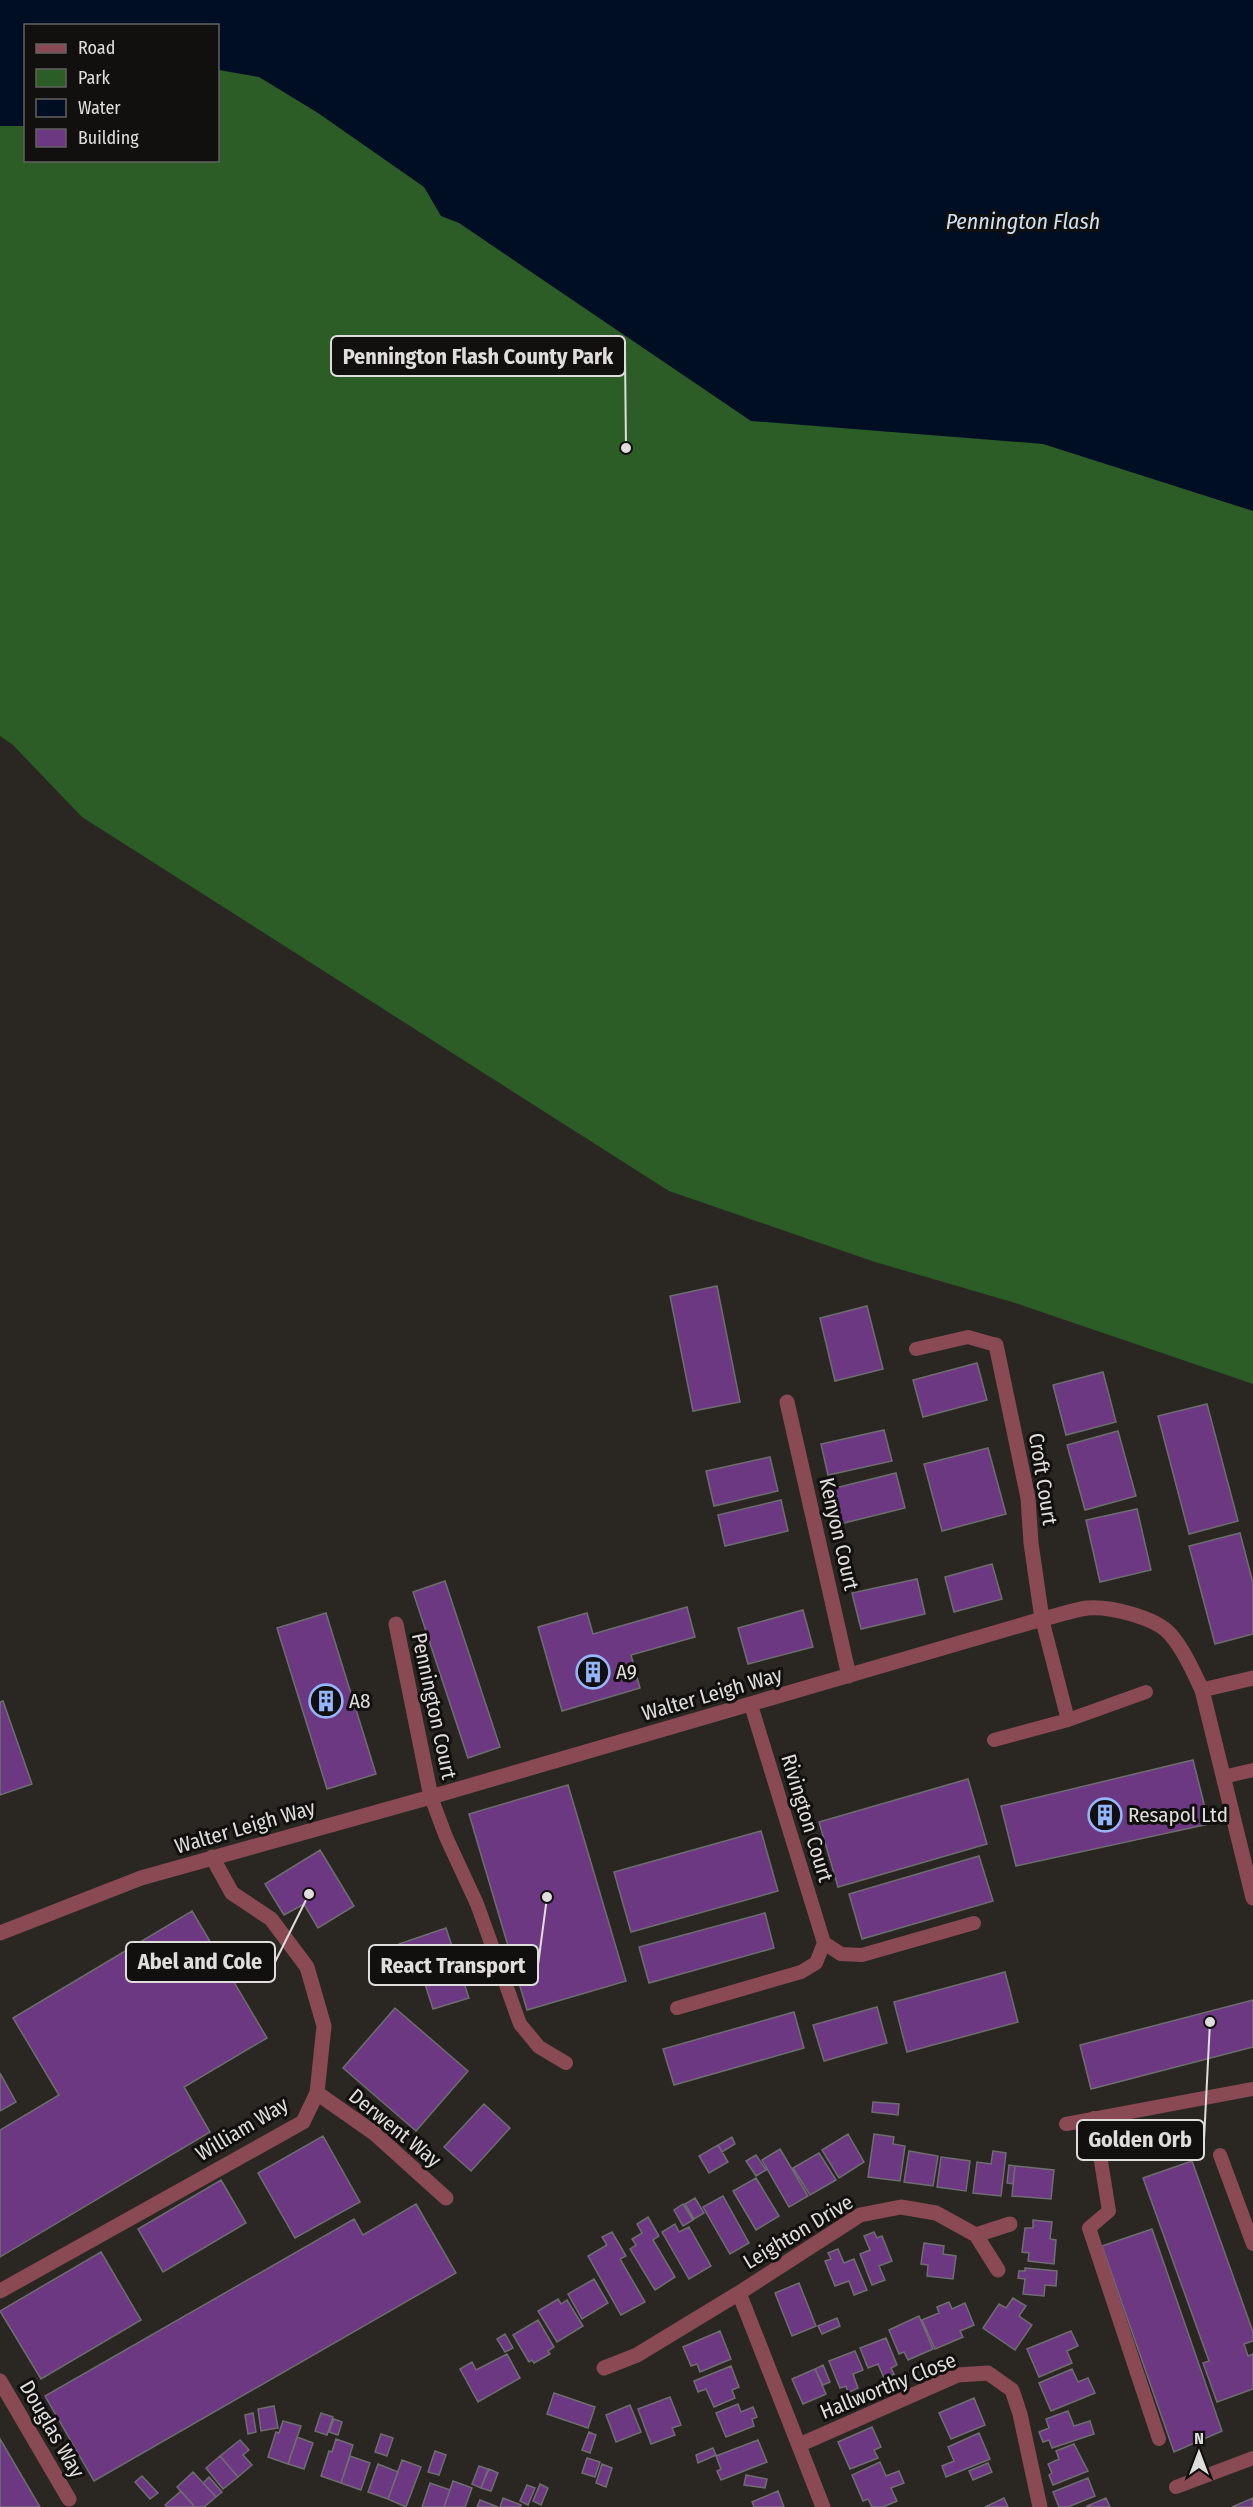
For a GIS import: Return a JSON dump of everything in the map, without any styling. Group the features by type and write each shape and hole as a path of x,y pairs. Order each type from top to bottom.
{"street":[{"name":"Croft Court","path":"996,1346 1029,1498 1031,1543 1042,1619"},
{"name":"Kenyon Court","path":"787,1402 849,1676"},
{"name":"Walter Leigh Way","path":"0,1933 141,1878 431,1797 1042,1619 1088,1608 1120,1610 1145,1619 1168,1632 1188,1660 1202,1690 1252,1893"},
{"name":"Pennington Court","path":"396,1624 431,1797"},
{"path":"1202,1690 1253,1678"},
{"name":"William Way","path":"0,2291 303,2122 317,2093 324,2026 307,1967 271,1919 232,1893 212,1857"},
{"name":"Derwent Way","path":"317,2093 374,2133 446,2198"},
{"name":"Leighton Drive","path":"604,2368 637,2355 860,2215 901,2207 936,2213 976,2235 998,2270"},
{"path":"976,2235 1010,2224"},
{"name":"Leighton Drive","path":"739,2293 824,2507"},
{"name":"Hallworthy Close","path":"799,2445 958,2375 988,2373 1012,2390 1020,2414 1040,2507"},
{"name":"Douglas Way","path":"0,2381 69,2499"}],"lane":[{"path":"916,1349 968,1337 996,1346"},
{"path":"1042,1619 1068,1720"},
{"path":"994,1740 1068,1720 1146,1692"},
{"name":"Rivington Court","path":"751,1705 824,1943"},
{"path":"1223,1777 1253,1770"},
{"path":"431,1797 446,1837 477,1904 520,2024 539,2047 567,2063"},
{"path":"677,2008 801,1972 816,1963 824,1943 841,1954 862,1955 974,1923"},
{"path":"1066,2124 1253,2089"},
{"path":"1094,2118 1109,2211 1089,2228 1159,2439"},
{"path":"1220,2156 1252,2240"},
{"path":"1176,2487 1253,2458"}],"green space":[{"path":"0,0 1253,0 1253,1384 1012,1302 875,1262 669,1191 82,817 13,745 0,736"}],"water":[{"name":"Pennington Flash","path":"0,0 1253,0 1253,511 1043,444 751,421 459,223 441,216 424,187 318,113 259,77 219,70 219,24 24,24 24,126 0,126"}],"building":[{"path":"717,1286 740,1402 693,1411 670,1296"},
{"path":"867,1306 883,1369 835,1381 820,1318"},
{"path":"977,1363 987,1400 923,1417 913,1380"},
{"path":"1103,1372 1116,1422 1066,1435 1053,1385"},
{"path":"1207,1404 1238,1521 1189,1534 1158,1416"},
{"path":"884,1430 892,1461 828,1475 821,1444"},
{"path":"1118,1431 1136,1496 1085,1510 1067,1445"},
{"path":"988,1448 1006,1514 942,1531 924,1464"},
{"path":"770,1457 778,1491 714,1506 706,1471"},
{"path":"896,1473 905,1508 840,1524 831,1489"},
{"path":"781,1500 788,1531 725,1546 718,1515"},
{"path":"1137,1509 1151,1570 1100,1582 1086,1520"},
{"path":"1240,1533 1253,1583 1253,1634 1215,1644 1189,1546"},
{"path":"992,1564 1002,1599 954,1612 945,1577"},
{"path":"917,1579 925,1614 861,1629 852,1593"},
{"path":"445,1581 500,1747 468,1758 413,1592"},
{"name":"A9","path":"687,1607 695,1637 631,1655 640,1688 562,1711 538,1627 587,1613 593,1634"},
{"path":"803,1610 813,1647 748,1664 738,1628"},
{"name":"A8","path":"326,1613 376,1774 327,1789 277,1628"},
{"path":"3,1701 32,1784 0,1795 0,1702"},
{"name":"Resapol Ltd","path":"1193,1760 1209,1824 1016,1866 1001,1806"},
{"path":"968,1779 987,1844 838,1887 819,1822"},
{"path":"568,1785 626,1981 527,2010 469,1814"},
{"path":"761,1831 778,1891 631,1932 614,1872"},
{"path":"320,1850 354,1906 318,1928 304,1904 284,1915 265,1884"},
{"path":"979,1856 993,1901 862,1939 849,1894"},
{"path":"192,1911 267,2038 184,2087 210,2132 0,2257 0,2130 59,2095 13,2018"},
{"path":"765,1913 774,1948 649,1983 639,1947"},
{"path":"446,1928 469,1998 433,2009 420,1968 408,1972 399,1944"},
{"path":"1005,1972 1018,2022 907,2052 894,2002"},
{"path":"1253,2000 1253,2047 1091,2089 1080,2045"},
{"path":"877,2007 887,2043 824,2061 813,2025"},
{"path":"395,2008 468,2071 416,2131 343,2068"},
{"path":"794,2012 804,2048 674,2085 663,2049"},
{"path":"0,2073 16,2102 0,2111"},
{"path":"873,2102 899,2104 898,2115 872,2112"},
{"path":"484,2104 510,2128 471,2171 444,2147"},
{"path":"848,2134 864,2162 839,2178 822,2150"},
{"path":"874,2134 894,2137 893,2144 905,2146 900,2181 868,2177"},
{"path":"323,2136 360,2202 295,2238 258,2173"},
{"path":"732,2137 735,2144 722,2152 718,2145"},
{"path":"718,2145 728,2162 709,2173 699,2156"},
{"path":"780,2149 808,2196 789,2207 762,2160"},
{"path":"909,2151 938,2156 933,2186 904,2182"},
{"path":"993,2151 1006,2153 1001,2196 973,2193 977,2162 991,2164"},
{"path":"819,2153 836,2180 810,2195 793,2168"},
{"path":"756,2155 766,2170 756,2176 746,2161"},
{"path":"941,2157 970,2161 966,2191 937,2187"},
{"path":"1192,2161 1253,2332 1253,2341 1244,2344 1248,2356 1253,2354 1253,2389 1217,2402 1203,2363 1209,2361 1143,2178"},
{"path":"1009,2165 1015,2166 1013,2184 1007,2183"},
{"path":"1015,2166 1054,2170 1051,2199 1012,2196"},
{"path":"756,2178 779,2216 756,2230 733,2191"},
{"path":"221,2180 246,2223 163,2272 138,2229"},
{"path":"723,2196 749,2243 730,2254 703,2207"},
{"path":"695,2198 704,2213 694,2219 685,2204"},
{"path":"416,2204 456,2273 94,2481 45,2396 354,2219 363,2235"},
{"path":"683,2204 693,2220 683,2226 674,2210"},
{"path":"648,2217 659,2236 653,2240 675,2277 655,2290 630,2249 636,2245 632,2239 642,2233 637,2224"},
{"path":"1033,2220 1052,2222 1050,2239 1056,2240 1054,2264 1028,2261 1029,2253 1022,2252 1025,2228 1033,2228"},
{"path":"675,2224 679,2232 689,2227 711,2266 689,2279 662,2232"},
{"path":"1152,2229 1222,2431 1174,2452 1102,2246"},
{"path":"612,2232 626,2256 620,2259 645,2302 621,2315 588,2256 607,2245 602,2237"},
{"path":"874,2232 877,2238 882,2236 892,2261 879,2266 885,2280 872,2285 860,2254 870,2250 864,2236"},
{"path":"924,2243 944,2246 943,2254 956,2256 953,2279 927,2276 928,2265 921,2264"},
{"path":"838,2249 844,2263 854,2259 867,2290 854,2295 849,2281 835,2286 825,2261 831,2259 828,2253"},
{"path":"101,2252 141,2320 41,2379 0,2311"},
{"path":"1025,2268 1057,2271 1056,2286 1045,2285 1044,2296 1023,2294 1025,2279 1018,2278 1019,2271 1025,2271"},
{"path":"594,2279 608,2303 582,2319 568,2294"},
{"path":"799,2283 816,2326 792,2336 775,2293"},
{"path":"1013,2298 1026,2306 1019,2316 1032,2325 1015,2350 983,2328 999,2304 1006,2308"},
{"path":"558,2299 561,2304 567,2300 583,2326 557,2342 538,2311"},
{"path":"949,2302 952,2309 965,2303 974,2325 960,2331 963,2337 935,2349 922,2320 939,2313 937,2307"},
{"path":"919,2316 933,2349 908,2360 904,2352 899,2354 889,2330"},
{"path":"837,2318 840,2326 822,2334 818,2326"},
{"path":"538,2320 554,2347 548,2351 550,2354 534,2363 532,2360 529,2362 513,2335"},
{"path":"720,2331 731,2359 700,2372 697,2364 691,2366 683,2347"},
{"path":"1071,2331 1078,2346 1067,2351 1072,2363 1039,2377 1027,2349"},
{"path":"505,2334 513,2348 505,2352 497,2339"},
{"path":"886,2338 897,2365 891,2368 894,2374 884,2378 878,2364 868,2368 860,2348"},
{"path":"855,2351 863,2370 853,2374 858,2388 848,2393 846,2386 840,2388 829,2361"},
{"path":"507,2354 520,2378 478,2402 460,2369 472,2362 476,2370"},
{"path":"823,2365 830,2382 823,2385 815,2369"},
{"path":"731,2366 739,2387 732,2390 735,2398 714,2407 706,2389 698,2392 694,2381"},
{"path":"815,2369 826,2394 803,2404 792,2379"},
{"path":"1072,2369 1078,2382 1088,2378 1095,2393 1051,2411 1039,2383"},
{"path":"554,2393 595,2407 588,2428 547,2414"},
{"path":"670,2397 681,2425 672,2428 675,2435 651,2444 638,2409"},
{"path":"974,2398 985,2425 951,2439 939,2413"},
{"path":"738,2404 741,2412 753,2407 757,2417 752,2419 754,2426 726,2437 716,2413"},
{"path":"630,2405 641,2432 616,2442 606,2415"},
{"path":"274,2406 278,2428 261,2431 258,2409"},
{"path":"1068,2411 1074,2426 1090,2421 1094,2434 1052,2448 1049,2440 1043,2442 1039,2432 1049,2428 1046,2419"},
{"path":"253,2413 256,2432 248,2434 245,2415"},
{"path":"321,2413 333,2417 327,2435 315,2431"},
{"path":"334,2419 342,2422 338,2435 329,2432"},
{"path":"283,2421 301,2426 288,2464 268,2457 276,2432 279,2433"},
{"path":"872,2427 881,2447 874,2450 878,2458 850,2469 838,2442"},
{"path":"589,2432 596,2435 590,2453 582,2450"},
{"path":"979,2433 990,2459 946,2477 942,2466 954,2461 948,2447"},
{"path":"381,2434 393,2438 387,2456 375,2452"},
{"path":"297,2437 313,2443 304,2469 288,2464"},
{"path":"0,2439 40,2507 0,2507"},
{"path":"336,2439 353,2445 341,2483 321,2476 329,2451 332,2452"},
{"path":"240,2440 249,2450 243,2455 252,2465 238,2477 220,2456"},
{"path":"758,2440 767,2462 721,2480 717,2471 721,2469 716,2456"},
{"path":"1074,2444 1088,2471 1053,2485 1049,2475 1052,2473 1048,2464 1059,2459 1056,2451"},
{"path":"713,2448 716,2455 698,2463 696,2455"},
{"path":"435,2451 446,2455 439,2475 428,2472"},
{"path":"220,2456 238,2477 223,2489 206,2468"},
{"path":"350,2456 370,2463 361,2490 341,2483"},
{"path":"587,2458 600,2462 595,2477 582,2473"},
{"path":"402,2460 421,2467 406,2507 388,2499"},
{"path":"880,2462 886,2476 899,2471 904,2483 891,2488 897,2501 883,2507 872,2507 868,2499 863,2501 852,2475"},
{"path":"988,2463 992,2472 973,2480 969,2471"},
{"path":"378,2464 398,2472 388,2499 368,2492"},
{"path":"602,2464 612,2468 606,2487 596,2483"},
{"path":"479,2466 488,2469 481,2488 472,2484"},
{"path":"489,2469 498,2473 491,2491 481,2488"},
{"path":"193,2472 216,2497 204,2507 195,2507 177,2487"},
{"path":"746,2475 767,2479 765,2488 744,2485"},
{"path":"142,2476 158,2493 150,2499 135,2482"},
{"path":"209,2477 222,2492 216,2497 203,2483"},
{"path":"1088,2478 1095,2496 1068,2507 1059,2507 1053,2492"},
{"path":"453,2481 472,2488 465,2507 444,2507"},
{"path":"430,2483 450,2490 444,2507 422,2507"},
{"path":"540,2484 548,2488 541,2505 533,2501"},
{"path":"527,2485 535,2488 528,2505 520,2501"},
{"path":"181,2491 195,2507 167,2507 165,2505"},
{"path":"778,2491 784,2507 754,2507 752,2502"},
{"path":"503,2498 521,2505 520,2507 500,2507"},
{"path":"1004,2498 1008,2507 985,2507"},
{"path":"1106,2498 1110,2507 1087,2506"},
{"path":"1253,2498 1253,2507 1232,2507"},
{"path":"480,2500 498,2507 477,2507"}],"place":[{"name":"Pennington Flash County Park","path":"626,448"},
{"name":"A9","path":"593,1672"},
{"name":"A8","path":"326,1701"},
{"name":"Resapol Ltd","path":"1105,1815"},
{"name":"Abel and Cole","path":"309,1894"},
{"name":"React Transport","path":"547,1897"},
{"name":"Golden Orb","path":"1210,2022"}]}
